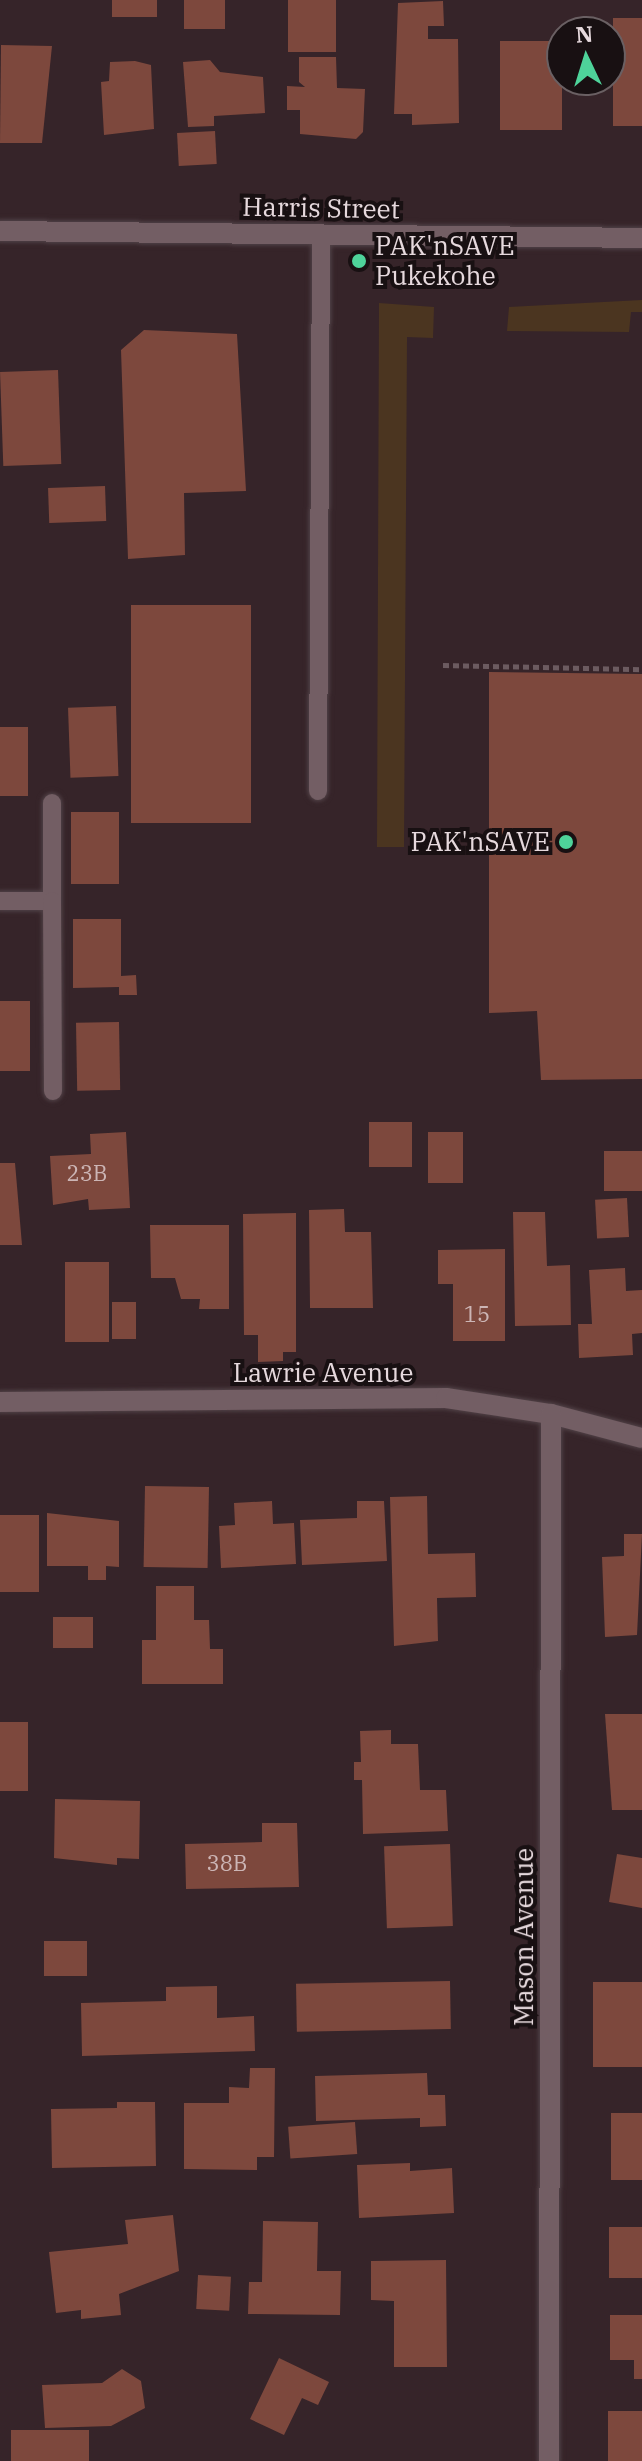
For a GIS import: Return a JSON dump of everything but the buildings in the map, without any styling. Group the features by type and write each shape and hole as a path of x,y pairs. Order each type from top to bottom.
{"street":[{"name":"Harris Street","path":"0,231 642,238"},
{"name":"Lawrie Avenue","path":"0,1402 446,1398 551,1414 642,1438"},
{"name":"Mason Avenue","path":"549,2461 551,1414"}],"lane":[{"path":"318,791 321,234"},
{"path":"52,803 53,1091"},
{"path":"0,901 52,901"}],"path":[{"path":"443,665 642,669"}],"shaded area":[{"path":"642,300 642,312 631,312 629,332 507,331 509,307"},
{"path":"379,303 434,307 433,338 407,337 404,847 377,847"}],"place":[{"name":"PAK'nSAVE Pukekohe","path":"359,261"},
{"name":"PAK'nSAVE","path":"566,842"}]}
